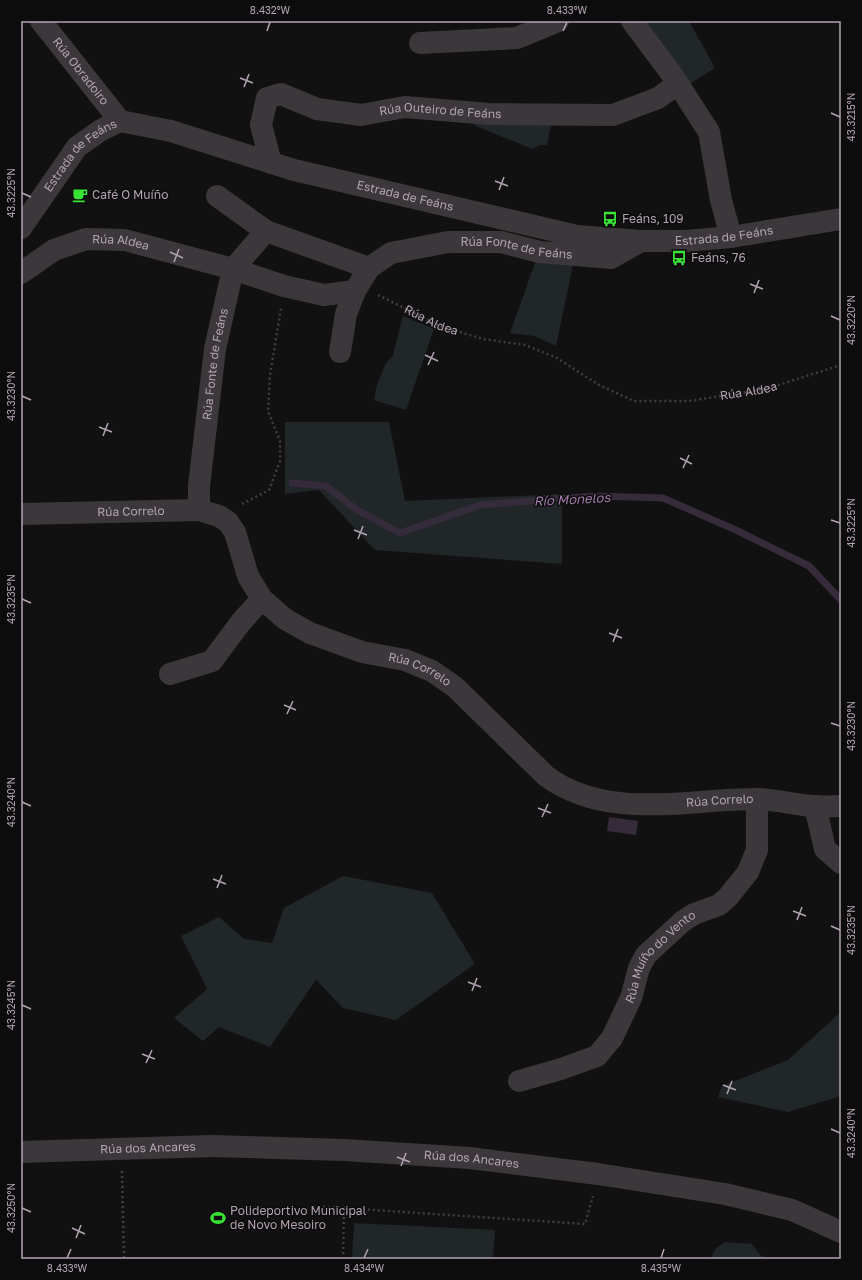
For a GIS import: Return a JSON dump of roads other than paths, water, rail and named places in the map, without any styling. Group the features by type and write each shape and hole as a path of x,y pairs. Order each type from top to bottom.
{"street":[{"name":"Rúa Obradoiro","path":"41,21 120,121"},
{"path":"420,43 516,38 558,21"},
{"path":"632,21 678,84 709,132 721,200 731,236"},
{"name":"Rúa Outeiro de Feáns","path":"271,163 261,125 267,98 281,94 317,109 361,115 405,108 489,114 613,115 658,98 678,84"},
{"name":"Estrada de Feáns","path":"21,228 77,147 100,130 120,121 171,131 271,163 577,236 641,241 685,241 731,236 841,219"},
{"path":"217,196 266,231 369,268"},
{"name":"Rúa Fonte de Feáns","path":"209,513 199,486 215,349 233,269 266,231"},
{"name":"Rúa Aldea","path":"21,273 54,250 86,239 125,240 233,269 284,286 324,295 355,291"},
{"name":"Rúa Fonte de Feáns","path":"340,352 346,314 355,291 369,268 391,253 448,242 501,242 540,252 611,258 641,241"},
{"name":"Rúa Correlo","path":"21,514 209,513 228,522 235,532 248,576 262,599 285,619 310,634 362,652 405,660 432,671 454,687 546,776 561,787 578,794 613,803 645,804 757,799 815,806 841,806"},
{"path":"170,674 212,661 241,622 262,599"},
{"name":"Rúa Muíño do Vento","path":"519,1081 561,1069 597,1056 612,1038 631,998 639,968 646,955 683,921 694,914 719,905 728,897 748,872 757,850 757,799"},
{"path":"815,806 825,849 841,863"},
{"name":"Rúa dos Ancares","path":"21,1152 213,1146 344,1150 470,1158 598,1174 740,1197 792,1210 841,1232"}],"waterway":[{"name":"Río Monelos","path":"292,483 326,486 357,510 400,533 480,505 594,496 663,498 738,531 809,566 841,600"}],"place":[{"name":"Café O Muíño","path":"80,195"},
{"name":"Feáns, 109","path":"610,219"},
{"name":"Feáns, 76","path":"679,258"},
{"name":"Polideportivo Municipal de Novo Mesoiro","path":"218,1218"}]}
